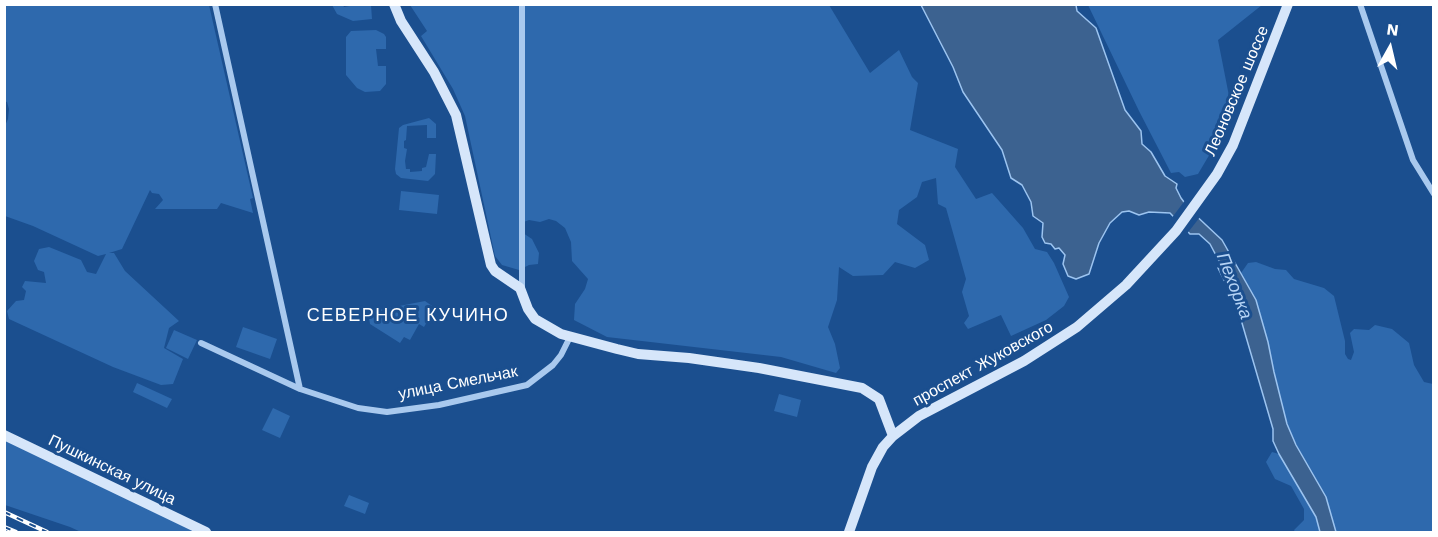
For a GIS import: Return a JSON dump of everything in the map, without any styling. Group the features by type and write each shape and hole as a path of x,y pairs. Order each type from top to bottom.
{"street":[{"path":"215,4 300,389"},
{"path":"394,4 401,21 434,72 456,115 490,265 522,291"},
{"path":"522,4 522,291 528,309 536,319 552,330 570,337 638,354 690,358 759,368 862,388 879,399 893,436"},
{"name":"Леоновское шоссе","path":"1187,216 1217,174 1233,145 1288,4"},
{"path":"1360,4 1413,160 1434,194"},
{"name":"проспект Жуковского","path":"849,532 872,467 883,447 893,436 919,416 1024,361 1077,327 1126,285 1187,216"},
{"name":"улица Смельчак","path":"201,343 300,389 338,402 387,412 428,407 527,385 553,365 570,337"},
{"name":"Пушкинская улица","path":"4,435 206,532"}],"shaded area":[{"path":"5,4 209,5 253,198 250,199 253,213 221,203 217,209 155,209 163,200 159,194 152,193 150,190 122,249 109,253 114,253 125,271 179,321 169,328 164,348 183,359 173,384 161,385 113,367 9,319 7,311 16,301 24,300 26,291 22,287 25,281 46,283 44,272 38,270 34,261 39,249 49,247 81,260 87,272 96,274 106,254 98,256 33,226 5,216 4,128 9,109 7,102 4,101"},
{"path":"332,5 343,5 344,7 371,5 372,19 353,21 337,14"},
{"path":"410,5 829,5 870,73 899,50 912,77 918,83 910,130 958,149 955,167 976,199 992,193 1023,228 1035,249 1047,252 1069,297 1064,306 1046,320 1011,336 1001,315 968,329 964,323 969,316 962,292 966,279 946,208 938,204 936,178 922,182 917,197 899,210 897,224 925,245 929,260 915,268 895,262 883,275 853,276 839,267 837,300 828,327 835,344 840,368 836,373 781,357 607,337 574,320 575,304 585,289 588,279 572,261 571,242 565,228 556,221 529,220 521,223 520,231 532,239 539,253 538,264 519,270 502,265 495,256 465,116 453,89 421,36 427,31"},
{"path":"1088,5 1262,5 1218,40 1230,101 1226,121 1217,142 1198,174 1185,177 1179,172 1171,173"},
{"path":"376,30 386,37 386,49 376,49 378,66 386,66 386,84 380,91 365,92 357,88 346,75 346,37 351,31"},
{"path":"429,118 436,124 436,138 427,138 427,125 407,126 404,141 404,148 407,149 405,161 406,169 410,169 410,172 422,171 422,168 426,167 429,154 436,154 435,174 428,181 401,178 396,174 395,169 399,128"},
{"path":"401,191 439,195 437,214 399,210"},
{"path":"1256,262 1275,269 1286,270 1294,279 1324,288 1334,296 1345,341 1345,354 1348,359 1351,360 1354,352 1350,333 1354,329 1369,330 1375,325 1392,329 1409,343 1414,365 1424,382 1433,384 1433,532 1336,532 1287,424 1256,300 1241,273 1248,263"},
{"path":"425,301 435,308 424,327 419,324 410,340 404,337 400,343 370,324 368,312"},
{"path":"243,327 277,339 270,359 236,347"},
{"path":"174,330 197,340 188,359 166,348"},
{"path":"137,383 172,399 167,408 133,392"},
{"path":"779,394 801,400 797,417 774,411"},
{"path":"273,408 290,416 280,438 262,430"},
{"path":"4,439 197,532 81,532 5,505"},
{"path":"1272,452 1279,454 1316,517 1320,532 1295,532 1294,530 1304,520 1304,509 1291,486 1275,479 1266,462"},
{"path":"349,495 369,503 365,514 344,506"}],"water":[{"name":"Пехорка","path":"921,5 1076,5 1077,11 1096,28 1125,110 1141,131 1142,144 1151,152 1165,176 1177,184 1176,188 1181,198 1190,210 1222,240 1256,300 1287,424 1296,445 1326,497 1336,532 1320,532 1316,517 1273,441 1273,429 1237,306 1218,268 1220,267 1219,261 1210,244 1199,234 1190,234 1170,213 1149,212 1139,215 1129,211 1122,212 1110,223 1099,243 1089,274 1076,279 1068,276 1063,264 1065,255 1059,248 1055,249 1051,244 1045,243 1042,237 1043,223 1033,216 1031,202 1022,185 1011,178 1002,150 963,92 953,67"}],"pier":[{"path":"1186,199 1200,217 1186,235 1171,219"}],"railway":[{"path":"4,512 47,532"},
{"path":"4,527 16,532"}],"district":[{"name":"СЕВЕРНОЕ КУЧИНО","path":"408,316"}]}
